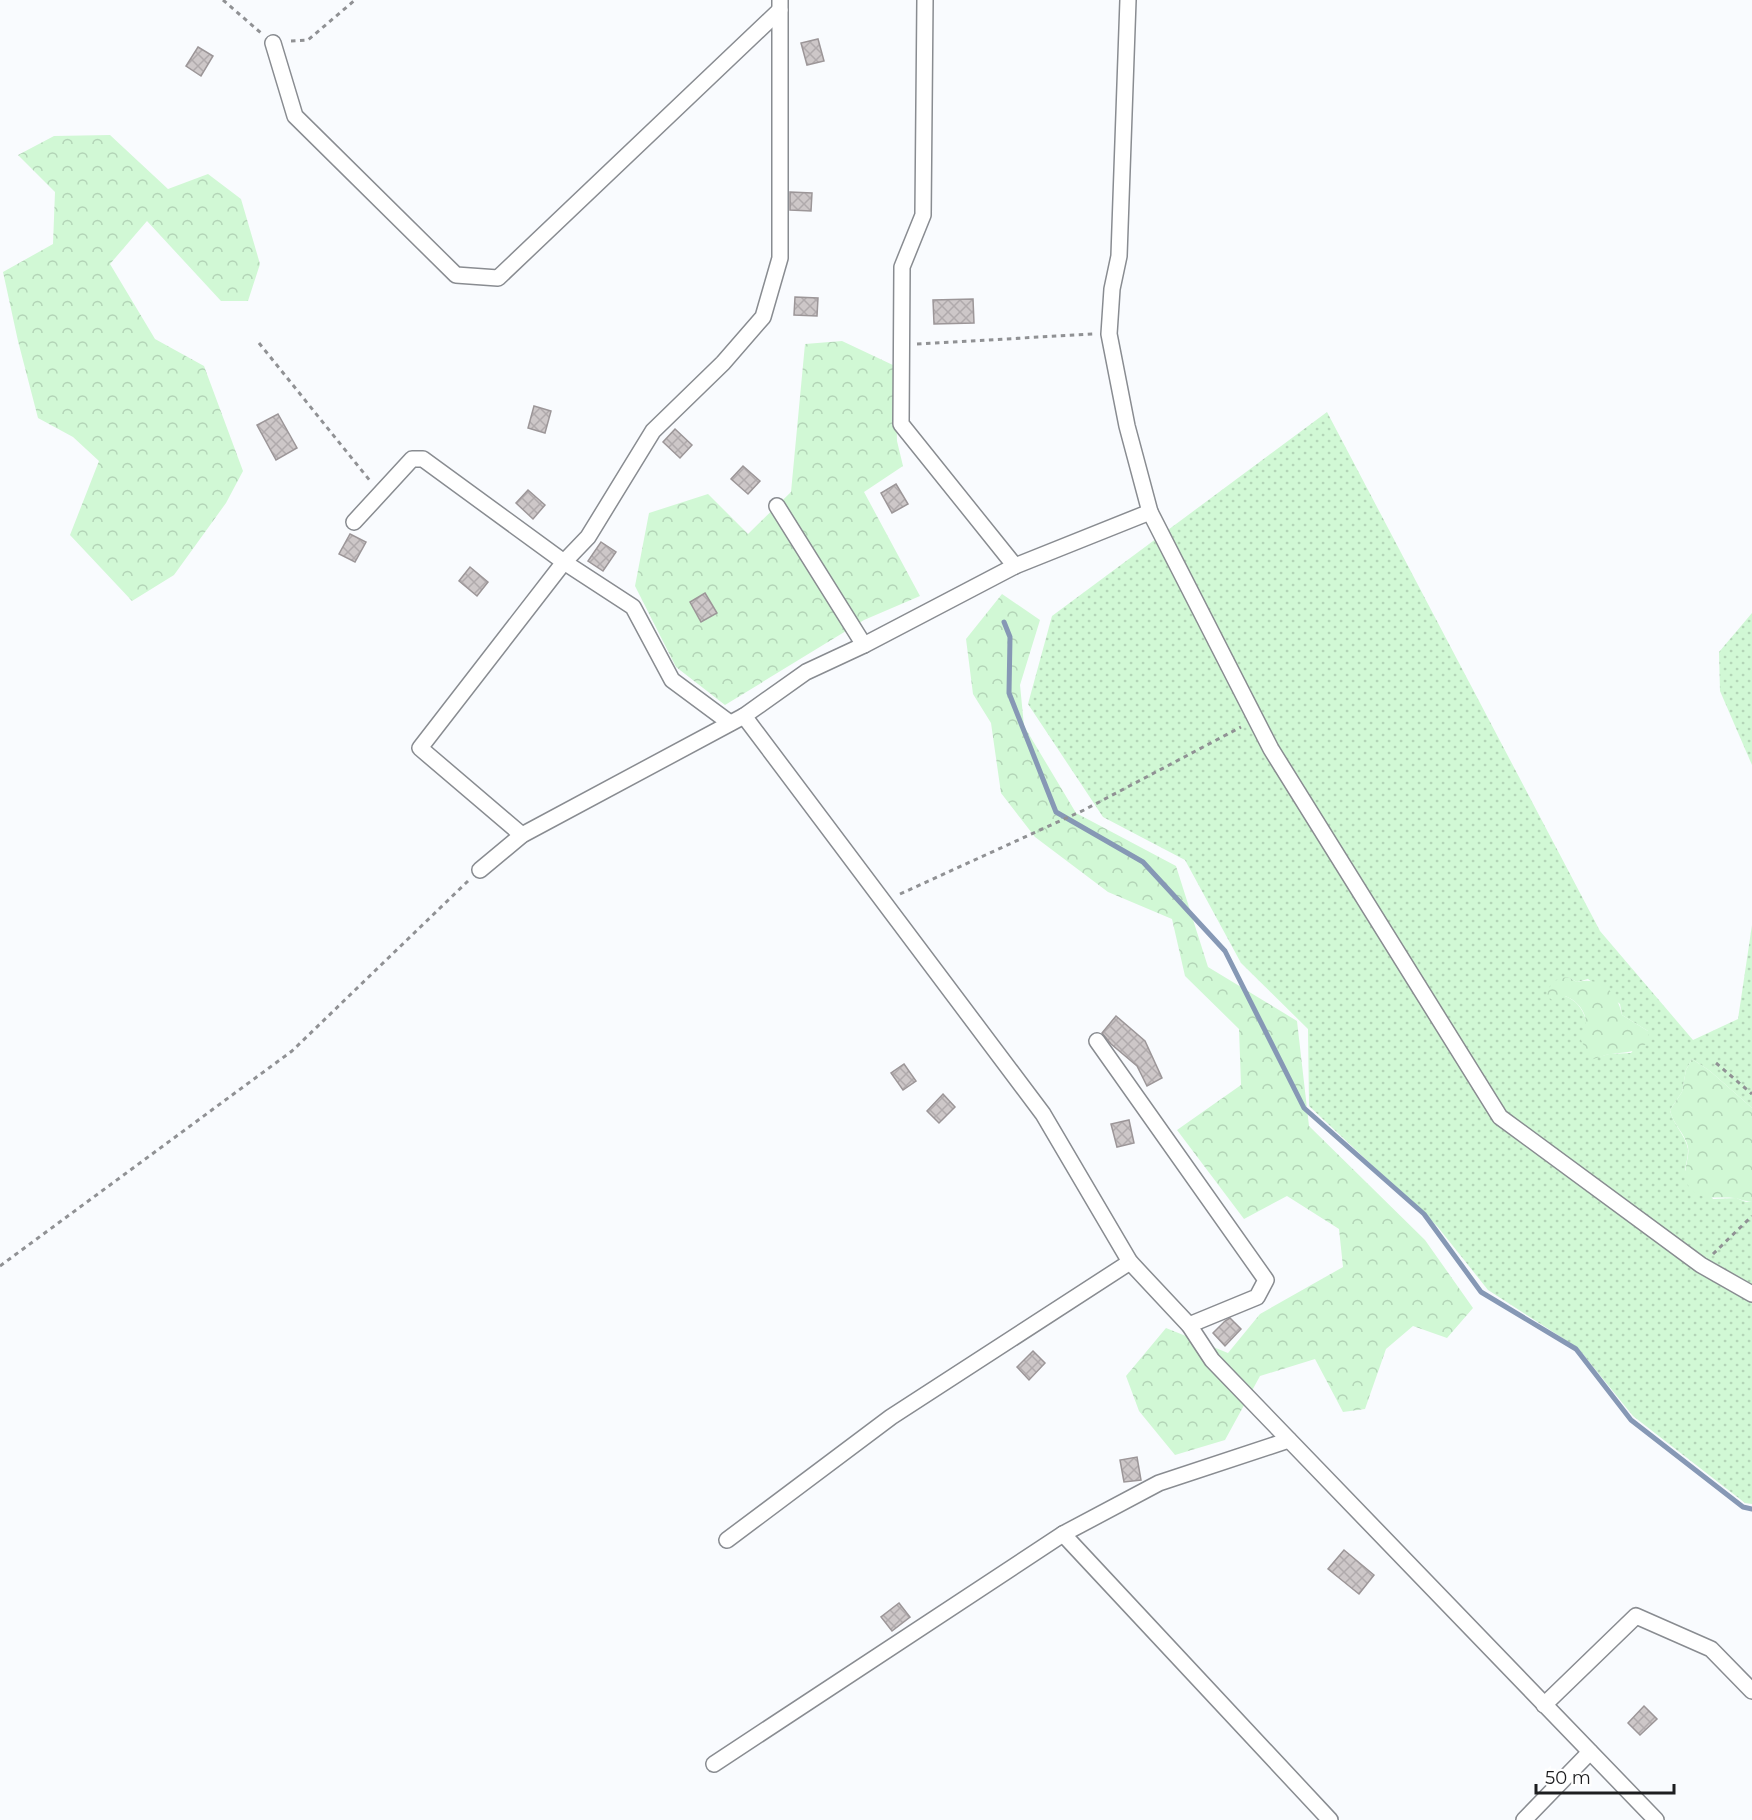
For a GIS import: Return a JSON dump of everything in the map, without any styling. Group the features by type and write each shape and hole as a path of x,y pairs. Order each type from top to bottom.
{"street":[{"path":"924,0 923,215 902,267 901,424 1015,566"},
{"path":"1128,0 1119,256 1112,289 1109,334 1127,426 1150,512 1271,749 1500,1117 1701,1265 1752,1294"},
{"path":"273,43 295,116 456,275 498,278 780,5"},
{"path":"522,835 420,748 564,562 588,537 652,431 723,363 763,317 780,258 780,5"},
{"path":"354,522 412,459 423,459 564,562 633,607 672,680 730,723"},
{"path":"777,506 864,645"},
{"path":"480,870 522,835 744,716 806,672 864,645 1015,566 1150,512"},
{"path":"744,716 1043,1114 1130,1262 1189,1324 1212,1360 1656,1820"},
{"path":"1097,1041 1266,1280 1257,1297 1189,1324"},
{"path":"727,1540 891,1417 1130,1262"},
{"path":"714,1764 1063,1534 1159,1483 1289,1440"},
{"path":"1063,1534 1330,1820"},
{"path":"1544,1705 1636,1616 1711,1649 1752,1691"},
{"path":"1524,1820 1590,1752"}],"path":[{"path":"222,0 273,43 308,40 355,0"},
{"path":"901,344 1109,334"},
{"path":"259,343 380,494"},
{"path":"885,901 1084,810 1256,719"},
{"path":"0,1266 292,1051 480,870"},
{"path":"1716,1063 1752,1094"},
{"path":"1701,1265 1752,1216"}],"green space":[{"path":"110,135 168,189 208,174 241,199 260,264 248,301 221,301 147,221 110,264 155,339 204,366 243,471 226,503 174,575 132,601 70,535 99,461 73,437 38,418 3,272 53,244 55,192 18,155 54,136"},
{"path":"842,341 895,366 897,441 903,466 864,492 920,596 864,620 725,705 676,667 635,586 649,513 708,494 748,534 791,492 805,344"},
{"path":"1327,412 1600,931 1693,1040 1738,1019 1752,925 1752,1108 1710,1071 1692,1059 1686,1070 1682,1092 1670,1110 1687,1146 1685,1170 1713,1199 1736,1198 1746,1202 1752,1201 1752,1504 1745,1503 1633,1416 1578,1348 1488,1290 1437,1226 1309,1106 1308,1029 1241,963 1185,860 1103,817 1028,704 1052,616","holes":["1568,977 1577,982 1588,979 1620,1004 1622,1015 1648,1031 1631,1053 1609,1054 1591,1059 1584,1014 1580,1007 1565,996"]},
{"path":"1002,594 1040,620 1020,685 1024,726 1076,813 1176,866 1208,967 1297,1021 1309,1126 1425,1240 1473,1308 1447,1338 1413,1326 1386,1349 1365,1409 1343,1412 1315,1359 1260,1376 1225,1440 1175,1455 1139,1411 1126,1376 1166,1328 1228,1353 1260,1314 1343,1267 1339,1229 1287,1196 1244,1219 1177,1130 1241,1085 1239,1029 1185,976 1172,919 1108,892 1035,837 1001,793 991,723 973,694 966,639"},
{"path":"1752,613 1752,765 1720,691 1719,652"},
{"path":"1568,977 1577,982 1594,982 1607,988 1617,1000 1622,1015 1648,1031 1649,1041 1636,1050 1608,1054 1591,1060 1581,1040 1586,1020 1577,1003 1565,996 1556,1003 1547,996 1553,982"},
{"path":"1692,1059 1710,1071 1752,1108 1752,1201 1706,1197 1694,1192 1686,1180 1688,1147 1670,1110 1682,1092 1686,1070"}],"building":[{"path":"818,39 824,61 807,65 801,43"},
{"path":"198,47 213,56 201,76 186,66"},
{"path":"790,192 812,193 811,211 790,210"},
{"path":"795,297 818,298 817,316 794,315"},
{"path":"973,299 974,323 934,324 933,300"},
{"path":"534,406 551,411 545,433 528,428"},
{"path":"278,414 297,448 276,460 257,425"},
{"path":"675,429 692,445 680,458 663,442"},
{"path":"743,466 760,481 748,494 731,479"},
{"path":"896,484 908,504 892,513 881,493"},
{"path":"528,490 545,505 533,519 516,503"},
{"path":"350,534 366,542 355,562 339,554"},
{"path":"601,542 616,552 603,571 588,561"},
{"path":"470,567 488,582 477,596 459,581"},
{"path":"705,593 717,613 701,622 690,602"},
{"path":"1116,1016 1145,1041 1162,1078 1147,1086 1137,1066 1111,1044 1102,1033"},
{"path":"904,1064 916,1081 903,1090 891,1073"},
{"path":"943,1094 955,1107 939,1123 927,1111"},
{"path":"1129,1120 1134,1143 1117,1147 1111,1124"},
{"path":"1230,1318 1241,1329 1225,1346 1213,1333"},
{"path":"1033,1351 1045,1363 1029,1380 1017,1367"},
{"path":"1137,1457 1141,1480 1124,1482 1120,1460"},
{"path":"1344,1550 1374,1575 1359,1594 1328,1569"},
{"path":"899,1603 910,1617 892,1631 881,1617"},
{"path":"1644,1706 1657,1719 1640,1735 1628,1723"}],"waterway":[{"path":"1004,622 1010,637 1009,693 1056,812 1143,862 1225,951 1304,1108 1424,1214 1481,1292 1576,1349 1631,1420 1743,1507 1752,1509"}]}
